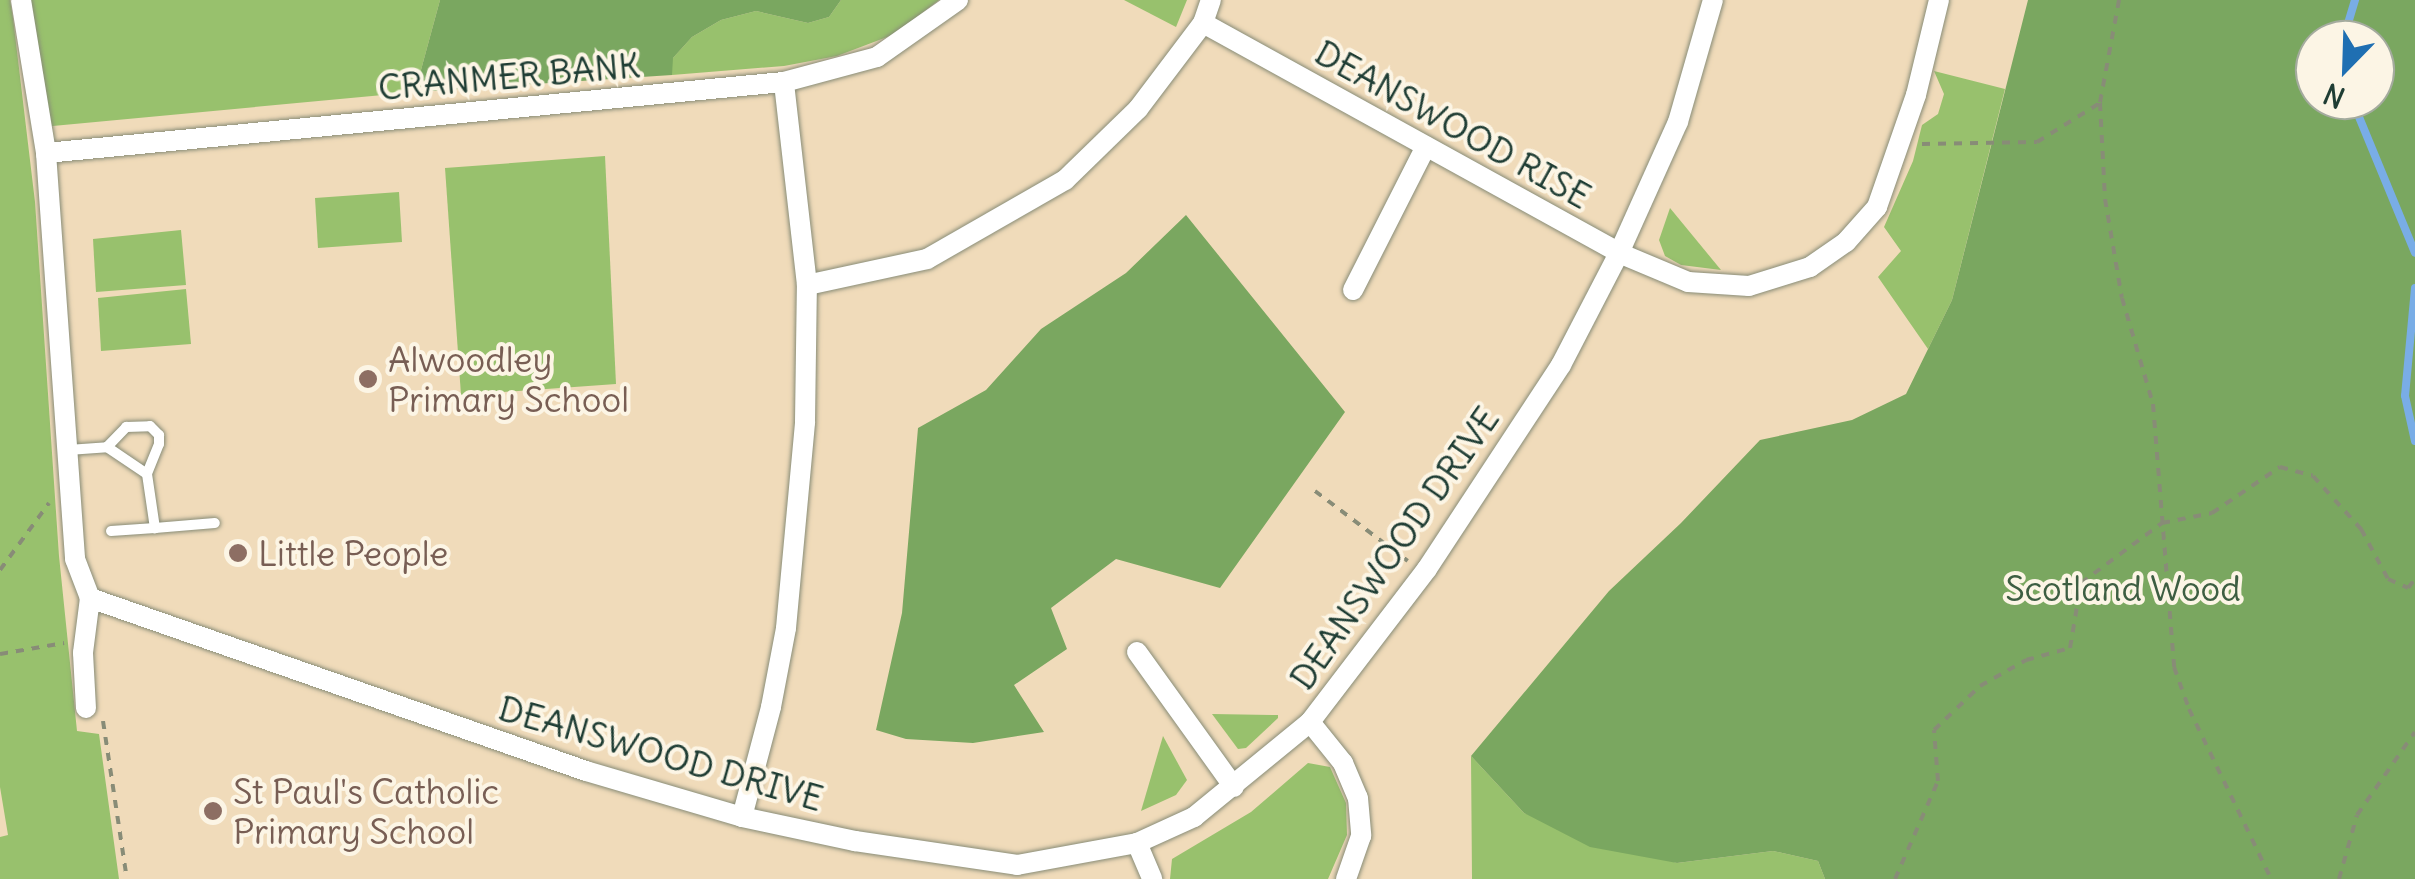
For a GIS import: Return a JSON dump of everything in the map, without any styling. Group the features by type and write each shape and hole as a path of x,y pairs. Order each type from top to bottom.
{"street":[{"path":"21,0 46,152 74,560 90,598 84,644 86,708"},
{"name":"CRANMER BANK","path":"46,152 784,82 877,57 958,0"},
{"path":"807,285 927,259 1065,180 1138,109 1203,23 1211,0"},
{"name":"DEANSWOOD DRIVE","path":"90,598 586,771 742,817 855,841 1017,865 1137,843 1194,817 1310,722 1424,573 1561,365 1619,253 1678,122 1713,0"},
{"name":"DEANSWOOD RISE","path":"1203,23 1619,253 1688,282 1749,286 1794,274 1825,258 1864,224 1886,188 1904,136 1939,0"},
{"path":"742,817 771,706 790,592 805,422 807,285 784,82"},
{"path":"1353,290 1426,146"},
{"path":"1136,652 1234,787"},
{"path":"1310,722 1343,762 1358,798 1361,836 1346,879"},
{"path":"1137,843 1152,879"}],"lane":[{"path":"107,447 126,427 150,426 159,435 147,474 155,528"},
{"path":"67,450 107,447 147,474"},
{"path":"111,531 215,523"}],"path":[{"path":"2119,0 2100,103 2105,199 2122,298 2153,404 2174,667 2189,709 2271,879"},
{"path":"1904,136 1928,146 1982,140 2037,142 2100,103"},
{"path":"1894,879 1938,782 1934,730 1980,686 2026,660 2070,648 2081,583 2162,523 2212,513 2280,467 2313,476 2361,529 2388,580 2408,588 2415,580"},
{"path":"0,570 54,496 70,491"},
{"path":"1315,492 1424,573"},
{"path":"0,654 84,644"},
{"path":"86,708 102,714 128,879"},
{"path":"2339,879 2357,816 2415,732"}],"green space":[{"path":"0,0 10,0 35,202 59,556 77,731 99,734 119,879 0,879 0,837 8,835 0,787"},
{"path":"21,0 440,0 415,92 42,127"},
{"path":"440,0 841,0 829,17 808,23 756,11 721,20 692,37 673,58 672,75 415,92"},
{"path":"841,0 939,0 895,34 837,56 784,66 672,75 672,59 692,37 721,20 756,11 808,23 829,17"},
{"path":"1124,0 1187,0 1176,27"},
{"name":"Scotland Wood","path":"2028,0 2415,0 2415,879 1825,879 1818,861 1773,851 1677,863 1590,847 1524,813 1471,756 1609,591 1760,440 1852,420 1906,394 1952,300"},
{"path":"1934,71 2005,89 1952,300 1928,349 1878,277 1901,251 1884,227 1913,161 1922,125 1938,114 1944,94"},
{"path":"605,156 616,384 461,395 445,168"},
{"path":"399,192 402,242 318,248 315,198"},
{"path":"1670,208 1721,270 1681,265 1665,256 1659,240"},
{"path":"1186,215 1345,412 1220,588 1116,559 1051,608 1067,649 1014,685 1044,732 973,743 906,739 876,730 902,613 918,428 986,390 1041,329 1126,273"},
{"path":"181,230 186,285 96,292 93,239"},
{"path":"186,289 191,344 101,351 98,298"},
{"path":"1212,714 1278,718 1246,748 1238,749"},
{"path":"1163,736 1187,780 1176,795 1141,811"},
{"path":"1471,756 1524,813 1677,863 1773,851 1818,861 1825,879 1472,879"},
{"path":"1308,763 1330,767 1346,803 1347,835 1328,879 1170,879 1172,859 1251,812"}],"waterway":[{"path":"2349,20 2355,0"},
{"path":"2360,120 2415,253"},
{"path":"2415,288 2405,396 2415,441"}],"place":[{"name":"Alwoodley Primary School","path":"368,379"},
{"name":"Little People","path":"238,553"},
{"name":"St Paul's Catholic Primary School","path":"213,811"}]}
